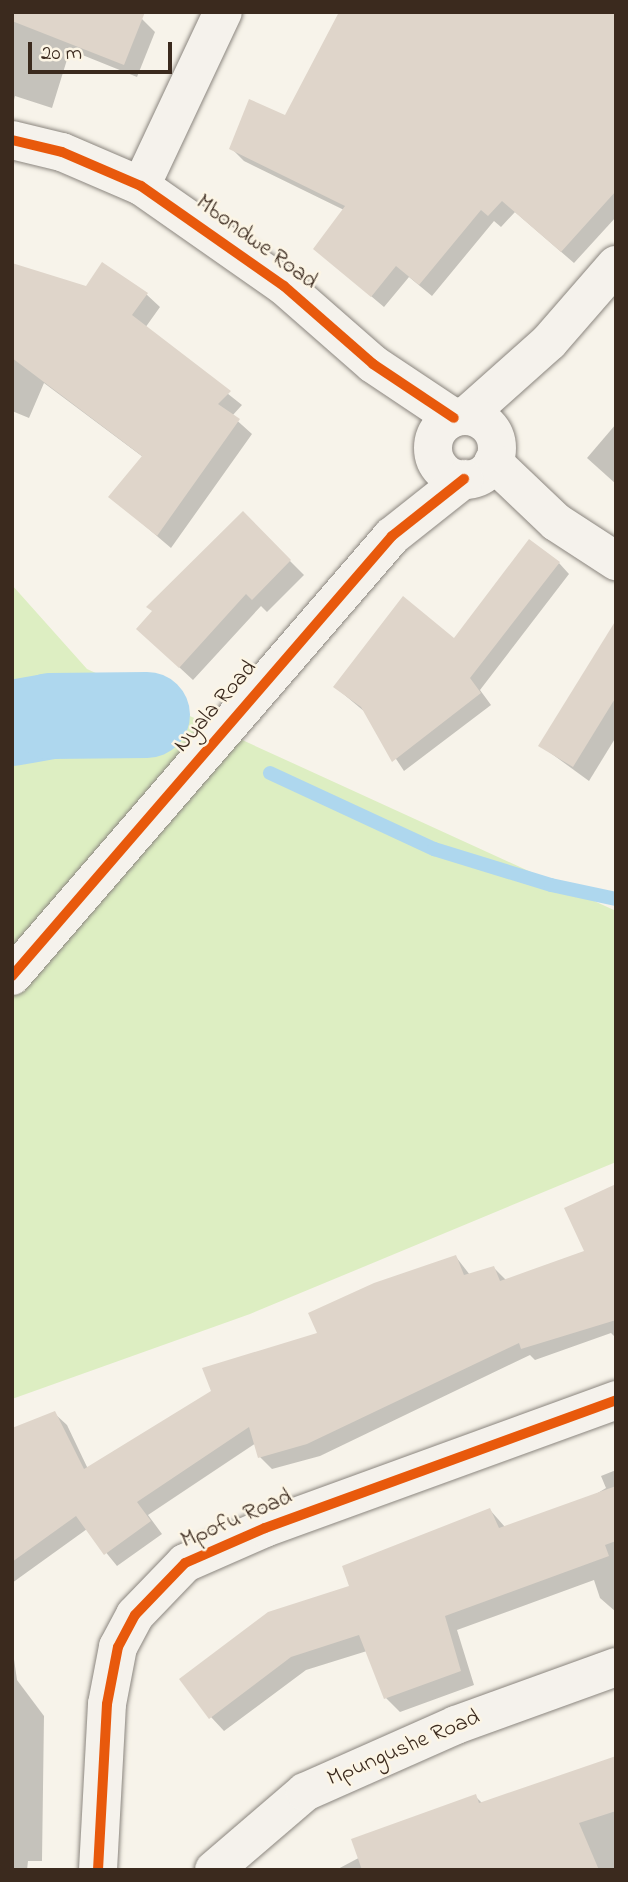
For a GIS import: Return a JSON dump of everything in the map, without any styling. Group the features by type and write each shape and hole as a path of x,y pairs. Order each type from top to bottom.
{"street":[{"path":"141,186 223,12"},
{"name":"Mbondwe Road","path":"12,140 62,152 141,186 284,286 463,445 556,522 616,561"},
{"name":"Nyala Road","path":"12,976 392,536 463,445 616,265"},
{"name":"Mpofu Road","path":"98,1870 107,1704 118,1647 135,1615 185,1563 222,1544 616,1400"},
{"name":"Mpungushe Road","path":"214,1870 305,1792 456,1725 616,1667"}],"green space":[{"path":"12,585 87,669 616,911 616,1162 250,1314 12,1399"}],"building":[{"path":"12,12 145,12 124,65 12,21"},
{"path":"339,12 616,12 616,191 561,252 502,201 488,216 481,210 419,285 396,266 371,297 313,249 345,206 229,149 249,99 285,115"},
{"path":"102,262 148,293 132,315 231,391 218,404 240,419 157,536 108,497 142,456 12,358 12,263 86,286"},
{"path":"243,511 291,560 252,600 246,594 179,668 136,629 152,611 146,607"},
{"path":"529,539 560,562 470,678 481,693 392,762 361,707 333,687 403,596 454,638"},
{"path":"616,620 616,697 573,767 538,746"},
{"path":"616,1184 616,1320 521,1349 519,1343 307,1444 258,1458 249,1427 137,1502 151,1521 104,1555 76,1516 12,1562 12,1428 55,1411 84,1469 211,1391 202,1368 317,1333 308,1313 374,1283 456,1255 464,1275 494,1266 500,1281 584,1251 564,1208"},
{"path":"616,1486 616,1541 605,1545 609,1556 445,1616 461,1671 384,1699 359,1635 291,1657 209,1719 179,1679 268,1612 349,1586 342,1566 490,1508 499,1528"},
{"path":"616,1756 616,1811 579,1823 599,1870 362,1870 351,1839 476,1794 479,1803"}],"waterway":[{"path":"12,723 50,716 147,715"},
{"path":"270,773 434,849 551,885 616,899"}],"cycle path":[{"path":"12,140 62,152 141,186 284,286 373,364 454,418"},
{"path":"12,976 392,536 464,479"},
{"path":"98,1870 107,1704 118,1647 135,1615 185,1563 265,1528 616,1400"}]}
